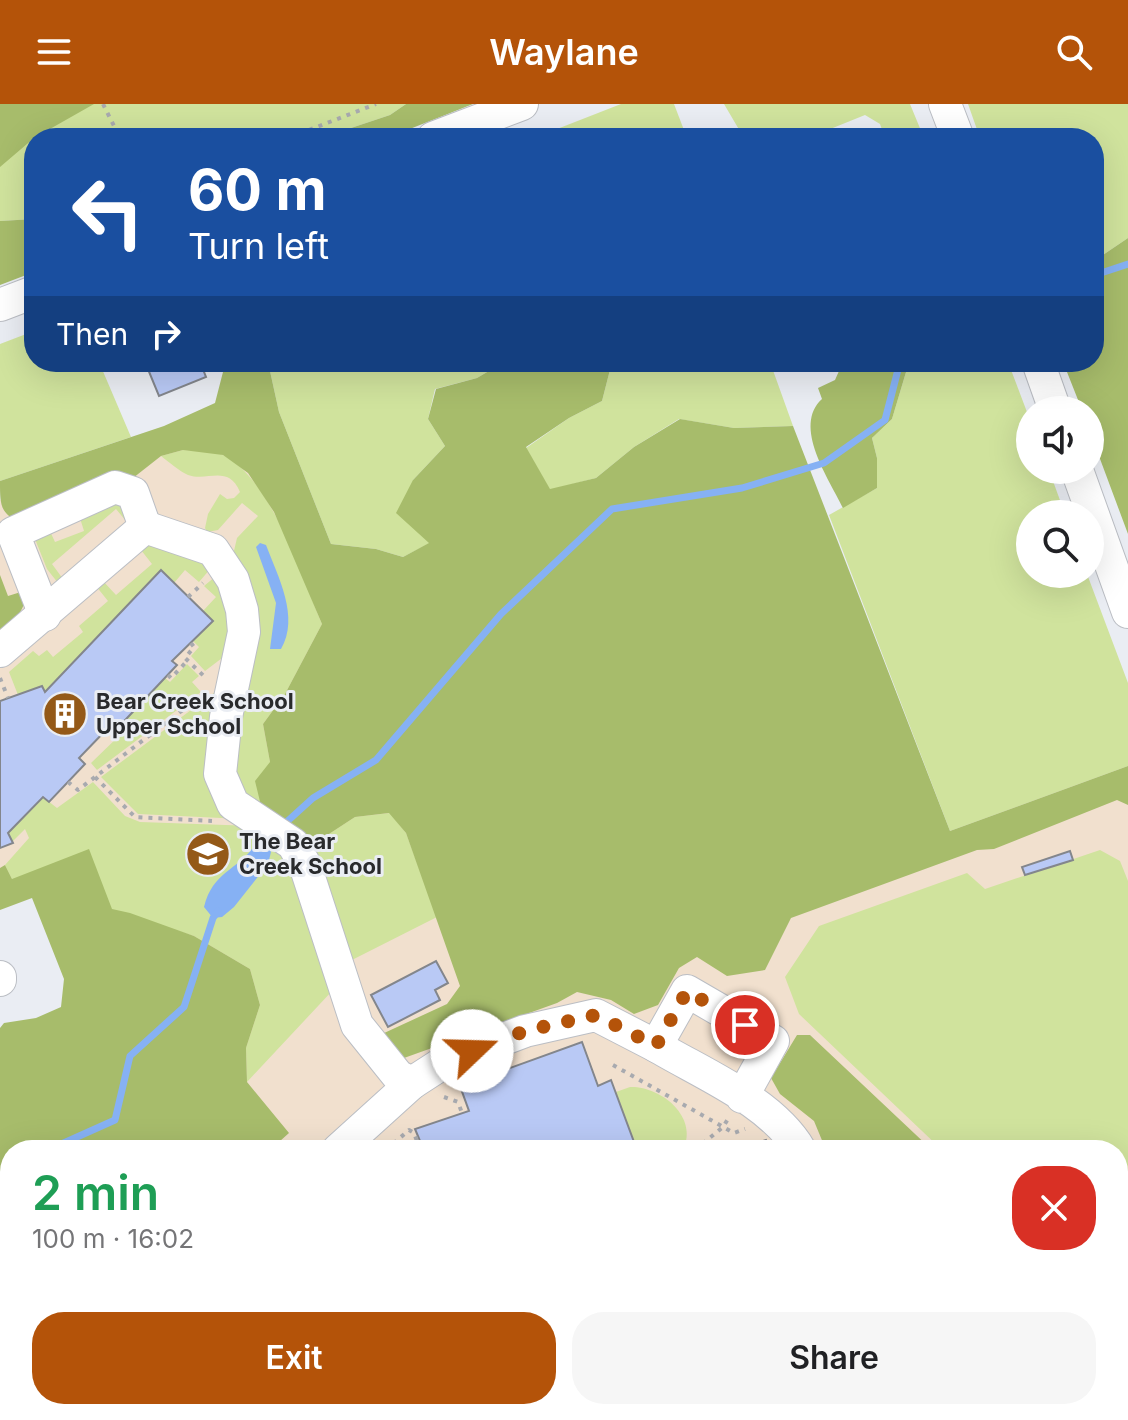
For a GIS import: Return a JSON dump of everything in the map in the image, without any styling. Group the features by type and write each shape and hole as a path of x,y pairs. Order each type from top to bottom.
{"street":[{"path":"459,128 522,104"},
{"path":"945,104 954,128"},
{"path":"0,305 24,296"},
{"path":"1042,372 1050,396"},
{"path":"1082,484 1128,612"},
{"path":"45,615 6,527 115,487 133,493 145,527"},
{"path":"145,527 213,550 233,580 242,610 244,632 224,681 220,774 233,804 293,844 305,865 357,1025 398,1076 412,1083"},
{"path":"0,651 145,527"},
{"path":"656,1046 687,991 773,1041 749,1111"},
{"path":"349,1140 412,1083 446,1061 512,1036 596,1015 656,1046 749,1111 765,1110 794,1140"}],"path":[{"path":"103,104 115,128"},
{"path":"314,128 376,104"},
{"path":"68,782 78,790 224,681 185,658 194,647 191,643"},
{"path":"168,675 171,678 188,660"},
{"path":"0,678 8,698"},
{"path":"95,777 135,817 245,823 253,817"},
{"path":"613,1065 734,1133 749,1111"},
{"path":"707,1140 749,1111"},
{"path":"398,1140 409,1130 417,1140"}],"shaded area":[{"name":"The Bear Creek School","path":"254,407 471,1006 1128,766 1128,1140 93,1140 135,1124 42,877 0,893 0,500"}],"green space":[{"path":"0,104 406,104 390,115 351,128 24,128 24,220 0,221"},
{"path":"0,104 94,104 52,128 24,128 24,147 0,167"},
{"path":"406,104 473,104 412,128 351,128 390,115"},
{"path":"621,104 674,104 683,128 560,128"},
{"path":"724,104 910,104 920,128 881,128 865,115 833,128 738,128"},
{"path":"968,104 1128,104 1128,238 1104,254 1104,128 976,128"},
{"path":"24,220 24,276 0,285 0,221"},
{"path":"1128,238 1128,534 1104,470 1104,396 1076,396 1067,372 1104,372 1104,254"},
{"path":"24,335 24,372 103,372 131,437 0,481 0,344"},
{"path":"223,372 270,372 279,412 331,544 376,549 403,557 429,543 396,513 413,480 445,446 428,419 436,389 477,378 487,372 609,372 602,401 569,418 526,447 550,489 596,478 634,447 680,419 734,428 793,426 950,831 1128,766 1128,805 1117,800 994,849 977,850 791,918 765,970 727,976 697,957 679,968 658,1005 634,1014 611,1000 577,992 557,1003 404,1058 382,1034 447,1004 460,986 406,833 389,813 355,817 309,847 264,818 255,781 270,762 263,724 285,694 322,624 274,512 248,473 223,455 183,450 161,456 133,478 18,521 2,507 0,481 164,426 215,403"},
{"path":"270,372 487,372 477,378 435,389 428,419 445,446 413,480 430,543 403,557 376,549 331,544 279,412"},
{"path":"609,372 774,372 793,426 734,428 679,419 634,447 596,478 550,490 526,448 569,418 602,401"},
{"path":"839,372 906,372 892,419 872,438 877,458 877,488 843,508 816,453 811,423 814,410 822,399 818,388 835,380"},
{"path":"906,372 1012,372 1021,396 1016,396 1016,484 1054,484 1060,500 1016,500 1016,588 1092,588 1128,683 1128,766 950,831 829,515 877,488 877,458 872,438 892,419"},
{"path":"183,450 221,454 242,468 257,486 284,532 322,624 285,694 263,724 270,762 264,818 234,791 233,555 237,538 258,516 242,503 218,530 207,532 208,514 220,494 227,499 234,498 240,492 224,476 188,475 161,456"},
{"path":"104,502 129,505 126,521 116,509 52,564 63,579 58,583 47,569 35,539 48,527 55,542 84,531 79,515"},
{"path":"144,544 195,556 211,568 199,582 185,570 174,583 160,571 45,692 18,695 9,672 33,651 39,656 47,650 53,657 83,632 79,626 108,601 96,586 102,580 116,595 152,564 141,550"},
{"path":"0,575 8,596 24,591 25,598 18,614 0,632"},
{"path":"216,576 233,611 226,655 205,671 191,656 199,647 193,641 213,621 203,611 216,597 204,586"},
{"path":"187,664 199,676 192,682 201,692 97,770 91,763 122,733 118,727 165,678 170,682"},
{"path":"226,684 242,819 138,814 101,777"},
{"path":"93,782 125,816 140,822 254,826 287,856 333,990 247,1082 246,1048 260,1005 250,969 194,936 12,879 5,865 29,838 25,829 12,842 8,833 43,797 57,808"},
{"path":"390,813 406,833 437,917 344,964 309,847 355,817"},
{"path":"89,849 112,909 194,936 250,969 260,1005 246,1048 247,1082 289,1133 281,1140 0,1140 0,1028 4,1023 36,1018 61,1007 64,979 32,898 0,910 0,868 5,865 12,879"},
{"path":"1100,850 1120,861 1128,881 1128,1140 931,1140 799,1014 785,977 819,926 967,873 985,889"},
{"path":"797,1035 810,1035 921,1140 822,1140 814,1121 780,1094 771,1078"},
{"path":"630,1087 642,1088 664,1098 681,1115 686,1126 686,1140 633,1140 616,1092"}],"water":[{"path":"260,543 266,545 288,610 286,637 281,649 270,649 276,603 256,547"},
{"path":"255,845 268,845 271,852 268,864 234,907 222,917 213,918 204,907 213,886"}],"building":[{"path":"149,372 204,372 206,377 159,396"},
{"name":"Bear Creek School Upper School","path":"161,570 213,621 172,661 177,665 112,734 107,729 79,758 85,764 49,802 43,797 8,833 13,843 0,848 0,701 42,686 45,692"},
{"path":"1070,851 1073,860 1025,875 1022,867"},
{"path":"436,961 448,983 435,990 440,1000 388,1027 371,995"},
{"path":"582,1042 598,1086 611,1080 633,1140 420,1140 415,1129 469,1111 460,1086"}],"waterway":[{"path":"1104,272 1128,264"},
{"path":"281,827 313,798 376,760 501,614 612,509 742,488 824,463 885,420 897,372"},
{"path":"70,1140 115,1120 130,1056 184,1007 218,911"}],"place":[{"name":"Bear Creek School Upper School","path":"65,714"},
{"name":"The Bear Creek School","path":"208,854"}],"route":[{"path":"472,1051 525,1031 596,1015 656,1046 687,991 745,1025"}]}
